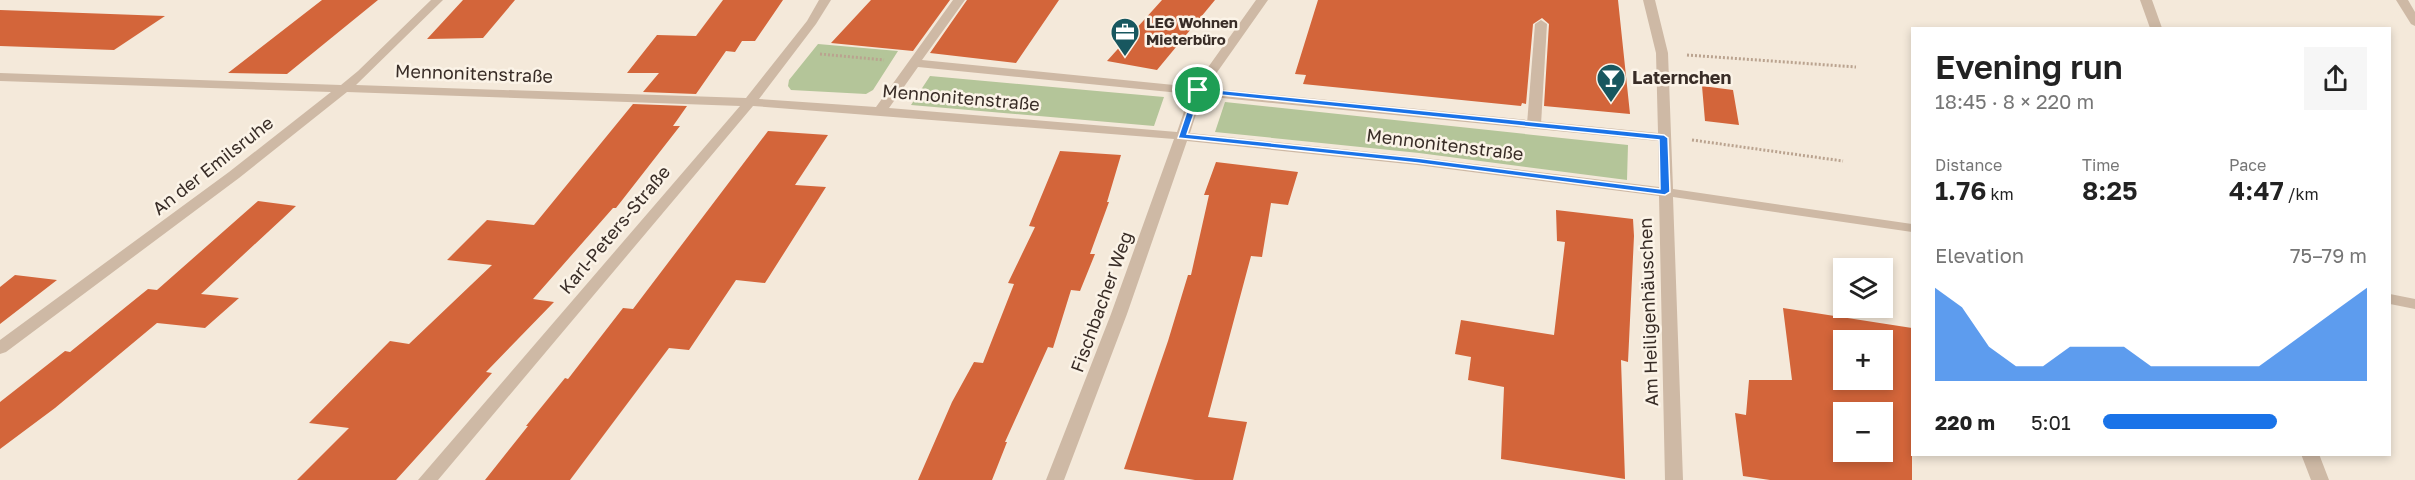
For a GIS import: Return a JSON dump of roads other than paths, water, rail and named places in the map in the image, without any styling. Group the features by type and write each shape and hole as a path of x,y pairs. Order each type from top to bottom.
{"street":[{"name":"An der Emilsruhe","path":"0,348 234,175 362,74 437,0"},
{"name":"Karl-Peters-Straße","path":"427,480 750,102 812,22 825,0"},
{"path":"880,111 959,0"},
{"name":"Fischbacher Weg","path":"1055,480 1119,314 1198,90 1262,0"},
{"name":"Am Heiligenhäuschen","path":"1649,0 1662,53 1674,480"},
{"path":"2146,0 2156,27"},
{"path":"2402,0 2415,22"},
{"path":"1534,124 1541,24"},
{"name":"Mennonitenstraße","path":"915,63 1664,138"},
{"name":"Mennonitenstraße","path":"0,77 750,102 880,111 1181,136 1417,160 1665,192 1911,228"},
{"path":"2391,299 2415,304"},
{"path":"2311,456 2320,480"}],"place":[{"name":"LEG Wohnen Mieterbüro","path":"1125,58"},
{"name":"Laternchen","path":"1611,104"}]}
